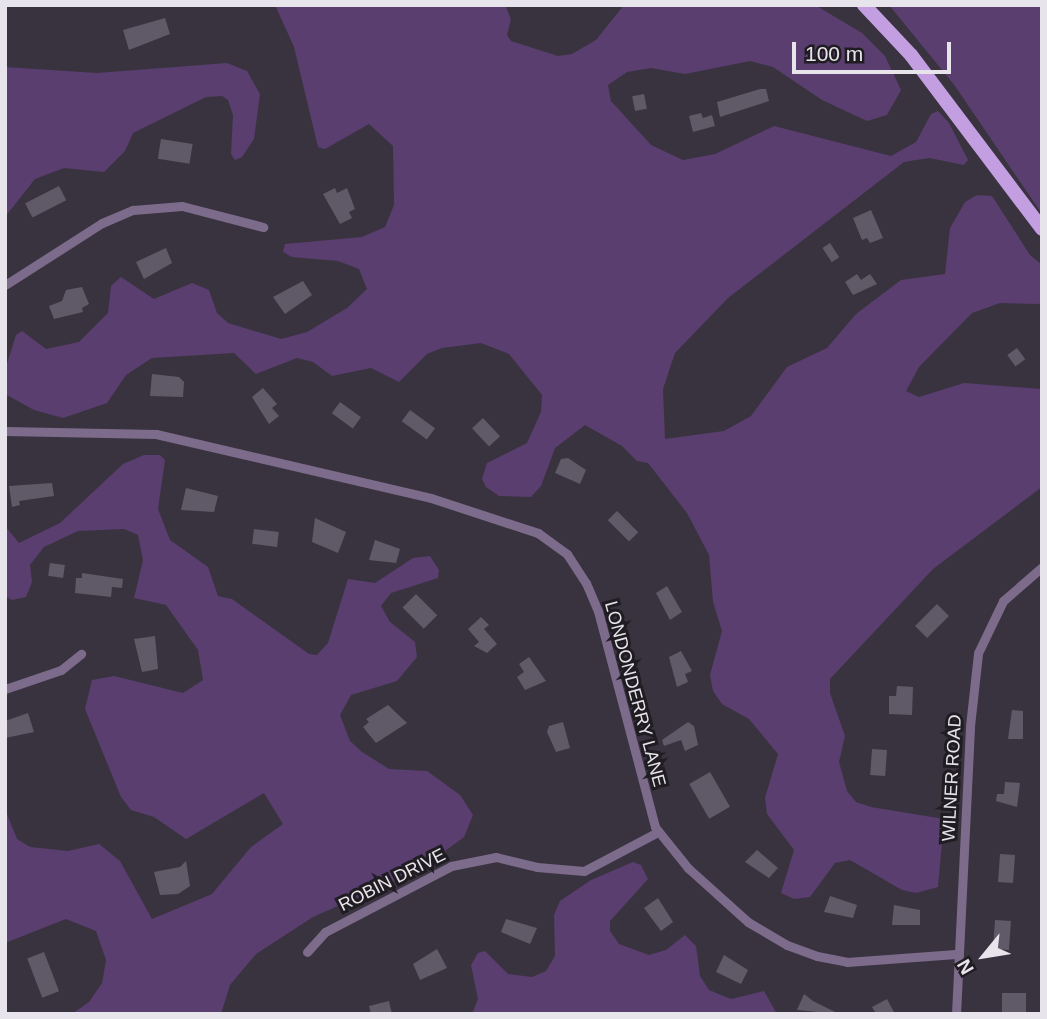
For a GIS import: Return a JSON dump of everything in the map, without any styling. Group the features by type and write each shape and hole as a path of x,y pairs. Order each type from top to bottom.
{"main road":[{"path":"864,5 911,55 1042,229"}],"street":[{"path":"5,285 102,223 133,210 182,206 263,227"},
{"name":"LONDONDERRY LANE","path":"5,431 135,432 202,443 431,498 538,533 567,554 598,611 658,832 688,868 748,922 787,945 847,962 956,954"},
{"name":"WILNER ROAD","path":"956,1014 956,954 978,653 1003,601 1042,567"},
{"path":"5,689 61,670 81,654"},
{"name":"ROBIN DRIVE","path":"307,952 325,932 451,866 496,857 558,871 584,871 658,832"}],"shaded area":[{"path":"275,5 505,5 511,19 507,35 511,41 558,56 572,54 596,40 624,5 815,5 862,33 885,56 901,90 887,115 867,121 822,100 773,67 750,61 685,74 651,68 627,72 608,85 611,101 651,145 683,160 715,154 774,126 891,156 916,142 931,114 938,111 949,123 968,160 964,165 929,158 904,162 728,298 675,353 663,389 665,439 724,431 751,416 787,367 827,348 856,314 901,280 945,274 950,228 965,202 977,195 992,196 1030,255 1042,265 1042,304 1000,303 972,313 919,367 906,391 919,397 964,383 1042,389 1042,487 933,569 830,679 830,693 845,736 839,762 847,791 856,802 871,807 944,819 938,887 916,893 902,890 850,860 835,863 810,897 794,899 781,893 794,850 767,814 765,798 778,754 749,719 722,704 713,691 710,675 722,631 713,602 709,555 687,513 648,463 637,461 622,446 585,425 555,448 541,486 531,497 499,496 486,487 482,479 487,463 527,443 541,412 542,395 509,354 481,343 442,348 427,354 399,382 371,368 332,376 313,362 297,358 256,374 234,353 152,358 126,375 107,403 63,418 34,410 5,394 5,370 16,335 22,331 46,349 79,342 108,313 111,286 121,277 154,299 192,283 209,290 217,313 228,323 281,339 307,332 347,308 367,289 359,269 338,261 292,257 283,252 285,244 362,237 385,227 394,205 393,146 369,124 325,149 318,147 294,47"},
{"path":"889,5 1042,5 1042,214 955,86"},
{"path":"227,63 247,71 260,94 254,139 242,157 235,160 231,154 233,115 228,100 222,96 206,97 133,133 125,151 104,172 64,168 35,179 5,217 5,67 97,73"},
{"path":"144,455 160,455 165,460 158,509 170,540 208,567 218,596 232,599 309,654 317,655 328,643 348,579 375,583 413,558 430,556 439,570 438,578 391,593 381,606 390,622 415,642 417,657 397,681 351,695 340,715 350,741 362,752 389,769 427,771 460,795 473,815 464,837 445,851 394,881 313,917 256,954 230,985 221,1014 72,1014 89,1002 102,983 106,960 96,931 66,919 5,943 5,809 17,839 30,847 68,851 99,844 120,861 152,919 212,894 251,847 283,824 264,793 186,839 154,817 131,810 121,797 85,709 92,680 114,676 183,693 203,680 198,650 166,605 134,598 143,560 138,535 124,529 78,531 44,547 30,565 32,582 26,597 12,600 5,596 5,526 19,543 60,523 123,464"},
{"path":"633,862 641,865 648,879 610,921 610,931 619,944 649,955 666,950 685,935 696,946 700,976 709,990 731,999 764,991 777,1014 472,1014 478,999 471,965 478,953 485,951 508,974 532,977 546,971 555,956 554,915 560,901 591,880"}],"building":[{"path":"165,18 170,34 129,50 123,30"},
{"path":"766,89 769,101 720,117 717,102"},
{"path":"644,94 647,109 635,111 632,96"},
{"path":"701,113 703,118 712,115 715,126 693,132 689,116"},
{"path":"161,139 193,144 189,164 158,159"},
{"path":"59,186 66,200 32,218 25,203"},
{"path":"335,188 337,193 347,188 355,209 349,212 352,218 340,224 323,194"},
{"path":"871,210 883,238 870,243 867,238 862,240 853,218"},
{"path":"830,243 839,257 832,262 822,248"},
{"path":"166,248 172,263 144,279 136,262"},
{"path":"857,274 861,280 870,274 877,284 853,295 845,282"},
{"path":"303,281 312,295 285,314 273,297"},
{"path":"82,287 89,304 82,308 83,312 54,319 49,306 62,301 66,290"},
{"path":"1017,348 1025,359 1016,366 1007,355"},
{"path":"152,374 179,377 184,382 183,397 150,396"},
{"path":"263,388 277,404 272,408 279,416 269,424 252,397"},
{"path":"340,402 361,417 353,429 332,413"},
{"path":"410,410 435,428 427,440 402,421"},
{"path":"483,418 500,436 489,447 472,428"},
{"path":"568,458 586,470 580,484 555,473 561,459"},
{"path":"52,483 54,496 19,501 20,505 12,507 9,486"},
{"path":"186,488 218,496 214,512 181,510"},
{"path":"617,511 638,532 629,541 608,520"},
{"path":"315,518 346,532 338,553 312,542"},
{"path":"254,529 279,532 277,547 252,544"},
{"path":"375,540 400,549 396,563 369,560"},
{"path":"50,563 65,565 63,578 48,576"},
{"path":"82,573 123,579 122,588 112,587 111,597 75,593 76,578 82,578"},
{"path":"667,586 682,612 670,620 656,593"},
{"path":"416,594 437,615 424,629 403,607"},
{"path":"937,604 949,616 927,638 915,626"},
{"path":"481,617 489,625 484,629 497,644 487,653 474,646 479,642 468,629"},
{"path":"155,636 158,669 142,672 134,639"},
{"path":"681,651 692,671 685,674 688,682 677,687 669,657"},
{"path":"529,657 546,681 525,690 517,677 524,672 519,664"},
{"path":"897,686 913,687 912,715 889,714 889,696 896,696"},
{"path":"388,705 407,723 376,743 363,727 369,722 366,719"},
{"path":"1012,710 1023,711 1023,739 1008,739"},
{"path":"28,713 34,732 5,738 5,721"},
{"path":"563,722 570,748 556,752 547,732 549,726"},
{"path":"688,722 694,726 698,745 685,751 681,740 664,746 662,740"},
{"path":"872,749 887,750 885,776 870,775"},
{"path":"710,772 730,807 709,819 689,784"},
{"path":"1005,782 1020,783 1017,807 996,801 997,794 1004,794"},
{"path":"757,850 778,868 769,878 745,862"},
{"path":"1000,854 1015,855 1013,883 998,882"},
{"path":"186,861 190,886 178,894 160,895 154,872 180,867"},
{"path":"830,896 857,905 853,918 824,912"},
{"path":"658,898 673,922 661,931 644,908"},
{"path":"894,905 920,910 920,925 892,925"},
{"path":"506,919 537,928 530,944 501,932"},
{"path":"995,920 1011,921 1009,950 993,949"},
{"path":"437,949 447,968 420,980 413,964"},
{"path":"44,952 59,991 42,998 27,958"},
{"path":"724,955 748,970 741,984 716,972"},
{"path":"1002,993 1026,993 1026,1014 1002,1014"},
{"path":"804,994 813,1001 839,1014 797,1010"},
{"path":"887,999 895,1014 876,1014 872,1007"},
{"path":"389,1001 392,1014 371,1014 369,1006"}]}
